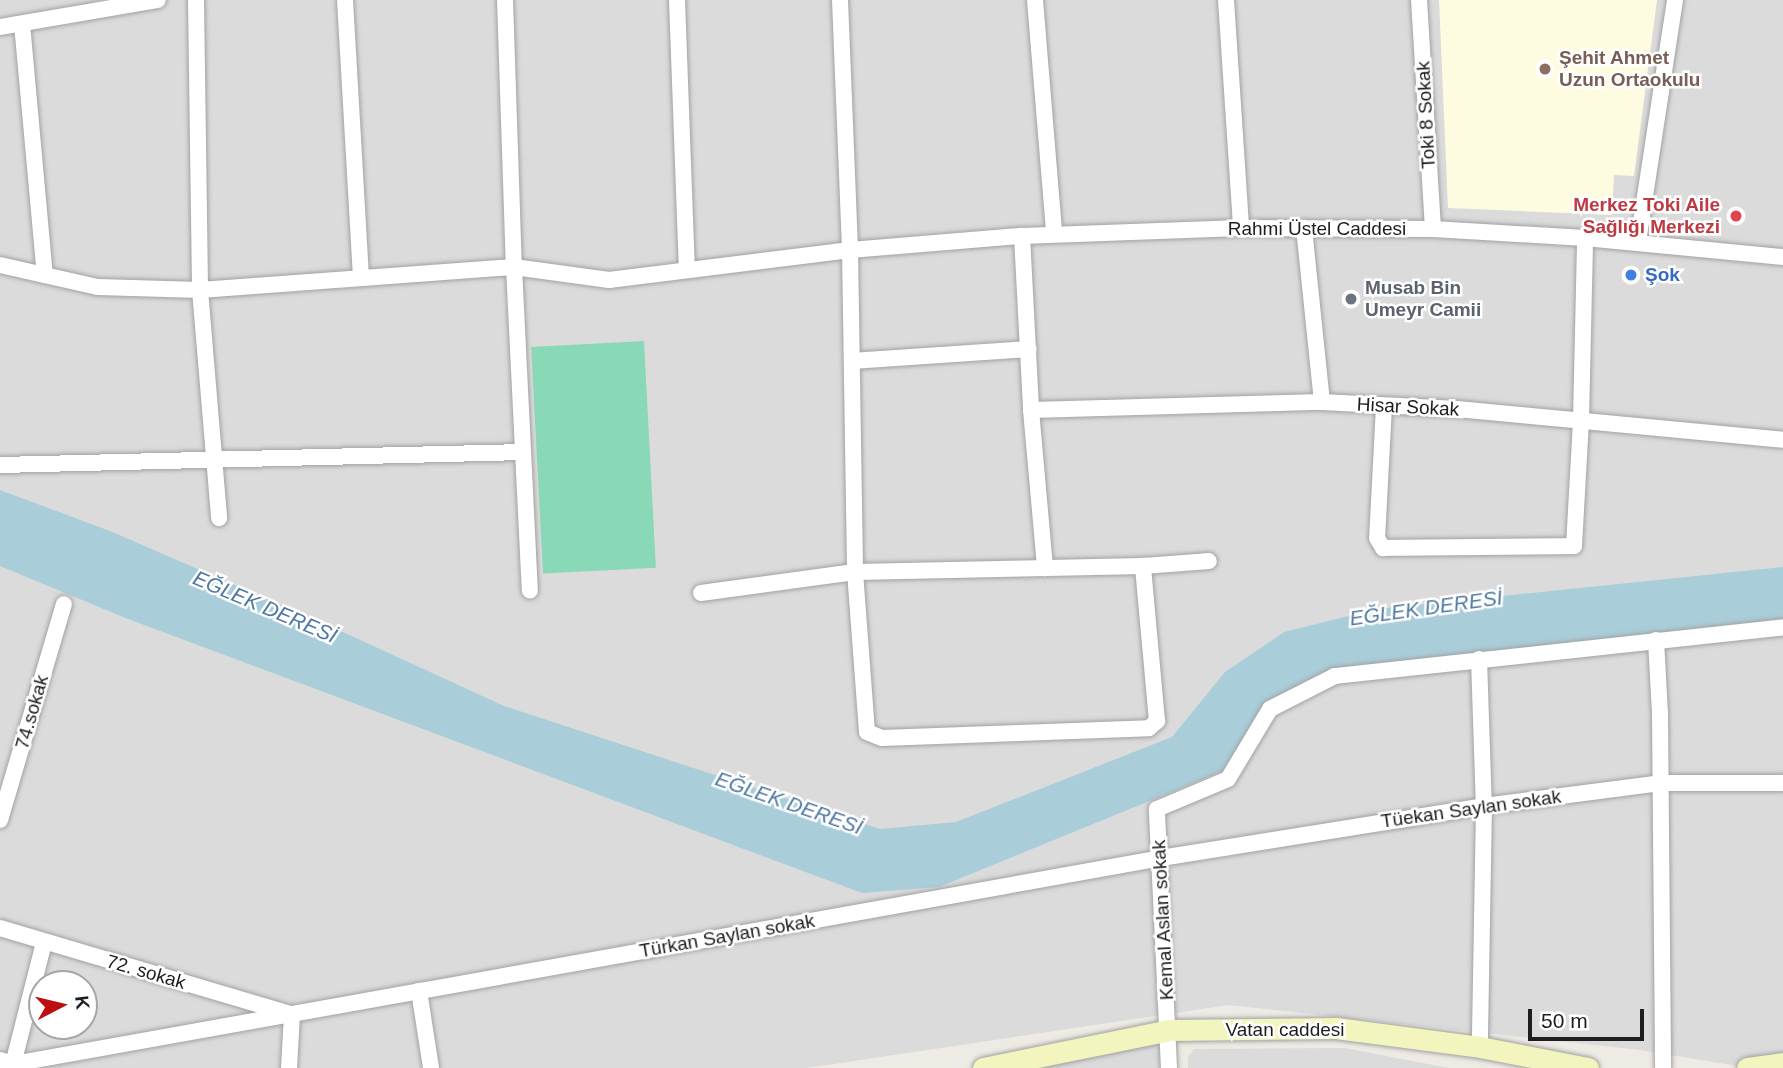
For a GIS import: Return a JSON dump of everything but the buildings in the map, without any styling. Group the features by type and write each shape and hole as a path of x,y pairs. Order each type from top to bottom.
{"street":[{"path":"0,27 158,0"},
{"path":"196,0 200,290 219,518"},
{"path":"345,0 361,278"},
{"path":"505,0 514,267 530,591"},
{"path":"677,0 687,270"},
{"path":"840,0 850,250 855,572 867,733 881,738 1149,728 1157,721 1143,566"},
{"path":"1035,0 1054,233"},
{"path":"1226,0 1241,228"},
{"name":"Toki 8 Sokak","path":"1419,0 1433,229"},
{"path":"1639,242 1675,0"},
{"path":"22,23 45,275"},
{"name":"Rahmi Üstel Caddesi","path":"0,265 98,286 200,290 514,267 609,280 850,250 1054,233 1241,228 1433,229 1639,242 1783,257"},
{"path":"1304,228 1322,402"},
{"path":"1022,236 1031,410 1045,568"},
{"path":"1384,405 1377,538 1383,548 1574,547 1581,420 1584,238"},
{"path":"852,360 1029,349"},
{"name":"Hisar Sokak","path":"1031,410 1322,402 1581,420 1783,440"},
{"path":"0,465 523,452"},
{"path":"701,593 855,572 1143,566 1209,561"},
{"name":"74.sokak","path":"0,820 64,604"},
{"path":"1480,1047 1484,806 1479,659 1783,627"},
{"path":"1656,640 1661,783 1663,1068"},
{"name":"Kemal Aslan sokak","path":"1169,1068 1157,809 1228,779 1270,709 1335,676 1479,659"},
{"name":"Tüekan Saylan sokak","path":"1161,858 1484,806 1661,783 1783,783"},
{"name":"Türkan Saylan sokak","path":"8,1064 1161,858"},
{"name":"72. sokak","path":"0,928 292,1014"},
{"path":"8,1064 44,942"},
{"path":"419,991 431,1068"},
{"path":"289,1068 292,1014"},
{"name":"Vatan caddesi","path":"983,1068 1169,1030 1336,1028 1480,1047 1588,1068"},
{"path":"1746,1068 1783,1063"}],"shaded area":[{"path":"0,0 1783,0 1783,1068 1738,1066 1640,1050 1229,1005 807,1068 0,1068"},
{"name":"Şehit Ahmet Uzun Ortaokulu","path":"1439,0 1657,0 1634,176 1614,175 1612,215 1448,208"},
{"path":"1160,1040 1160,1068 1019,1068"},
{"path":"1345,1048 1449,1068 1188,1068 1188,1057 1194,1049"}],"green space":[{"path":"644,341 656,568 543,574 531,347"}],"water":[{"name":"EĞLEK DERESİ","path":"0,490 110,531 343,632 504,706 880,829 956,822 1172,737 1225,672 1284,632 1377,609 1783,567 1783,619 1412,660 1321,673 1265,704 1223,771 939,887 862,893 128,619 0,566"}],"place":[{"name":"Şehit Ahmet Uzun Ortaokulu","path":"1545,69"},
{"name":"Merkez Toki Aile Sağlığı Merkezi","path":"1736,216"},
{"name":"Şok","path":"1631,275"},
{"name":"Musab Bin Umeyr Camii","path":"1351,299"}]}
